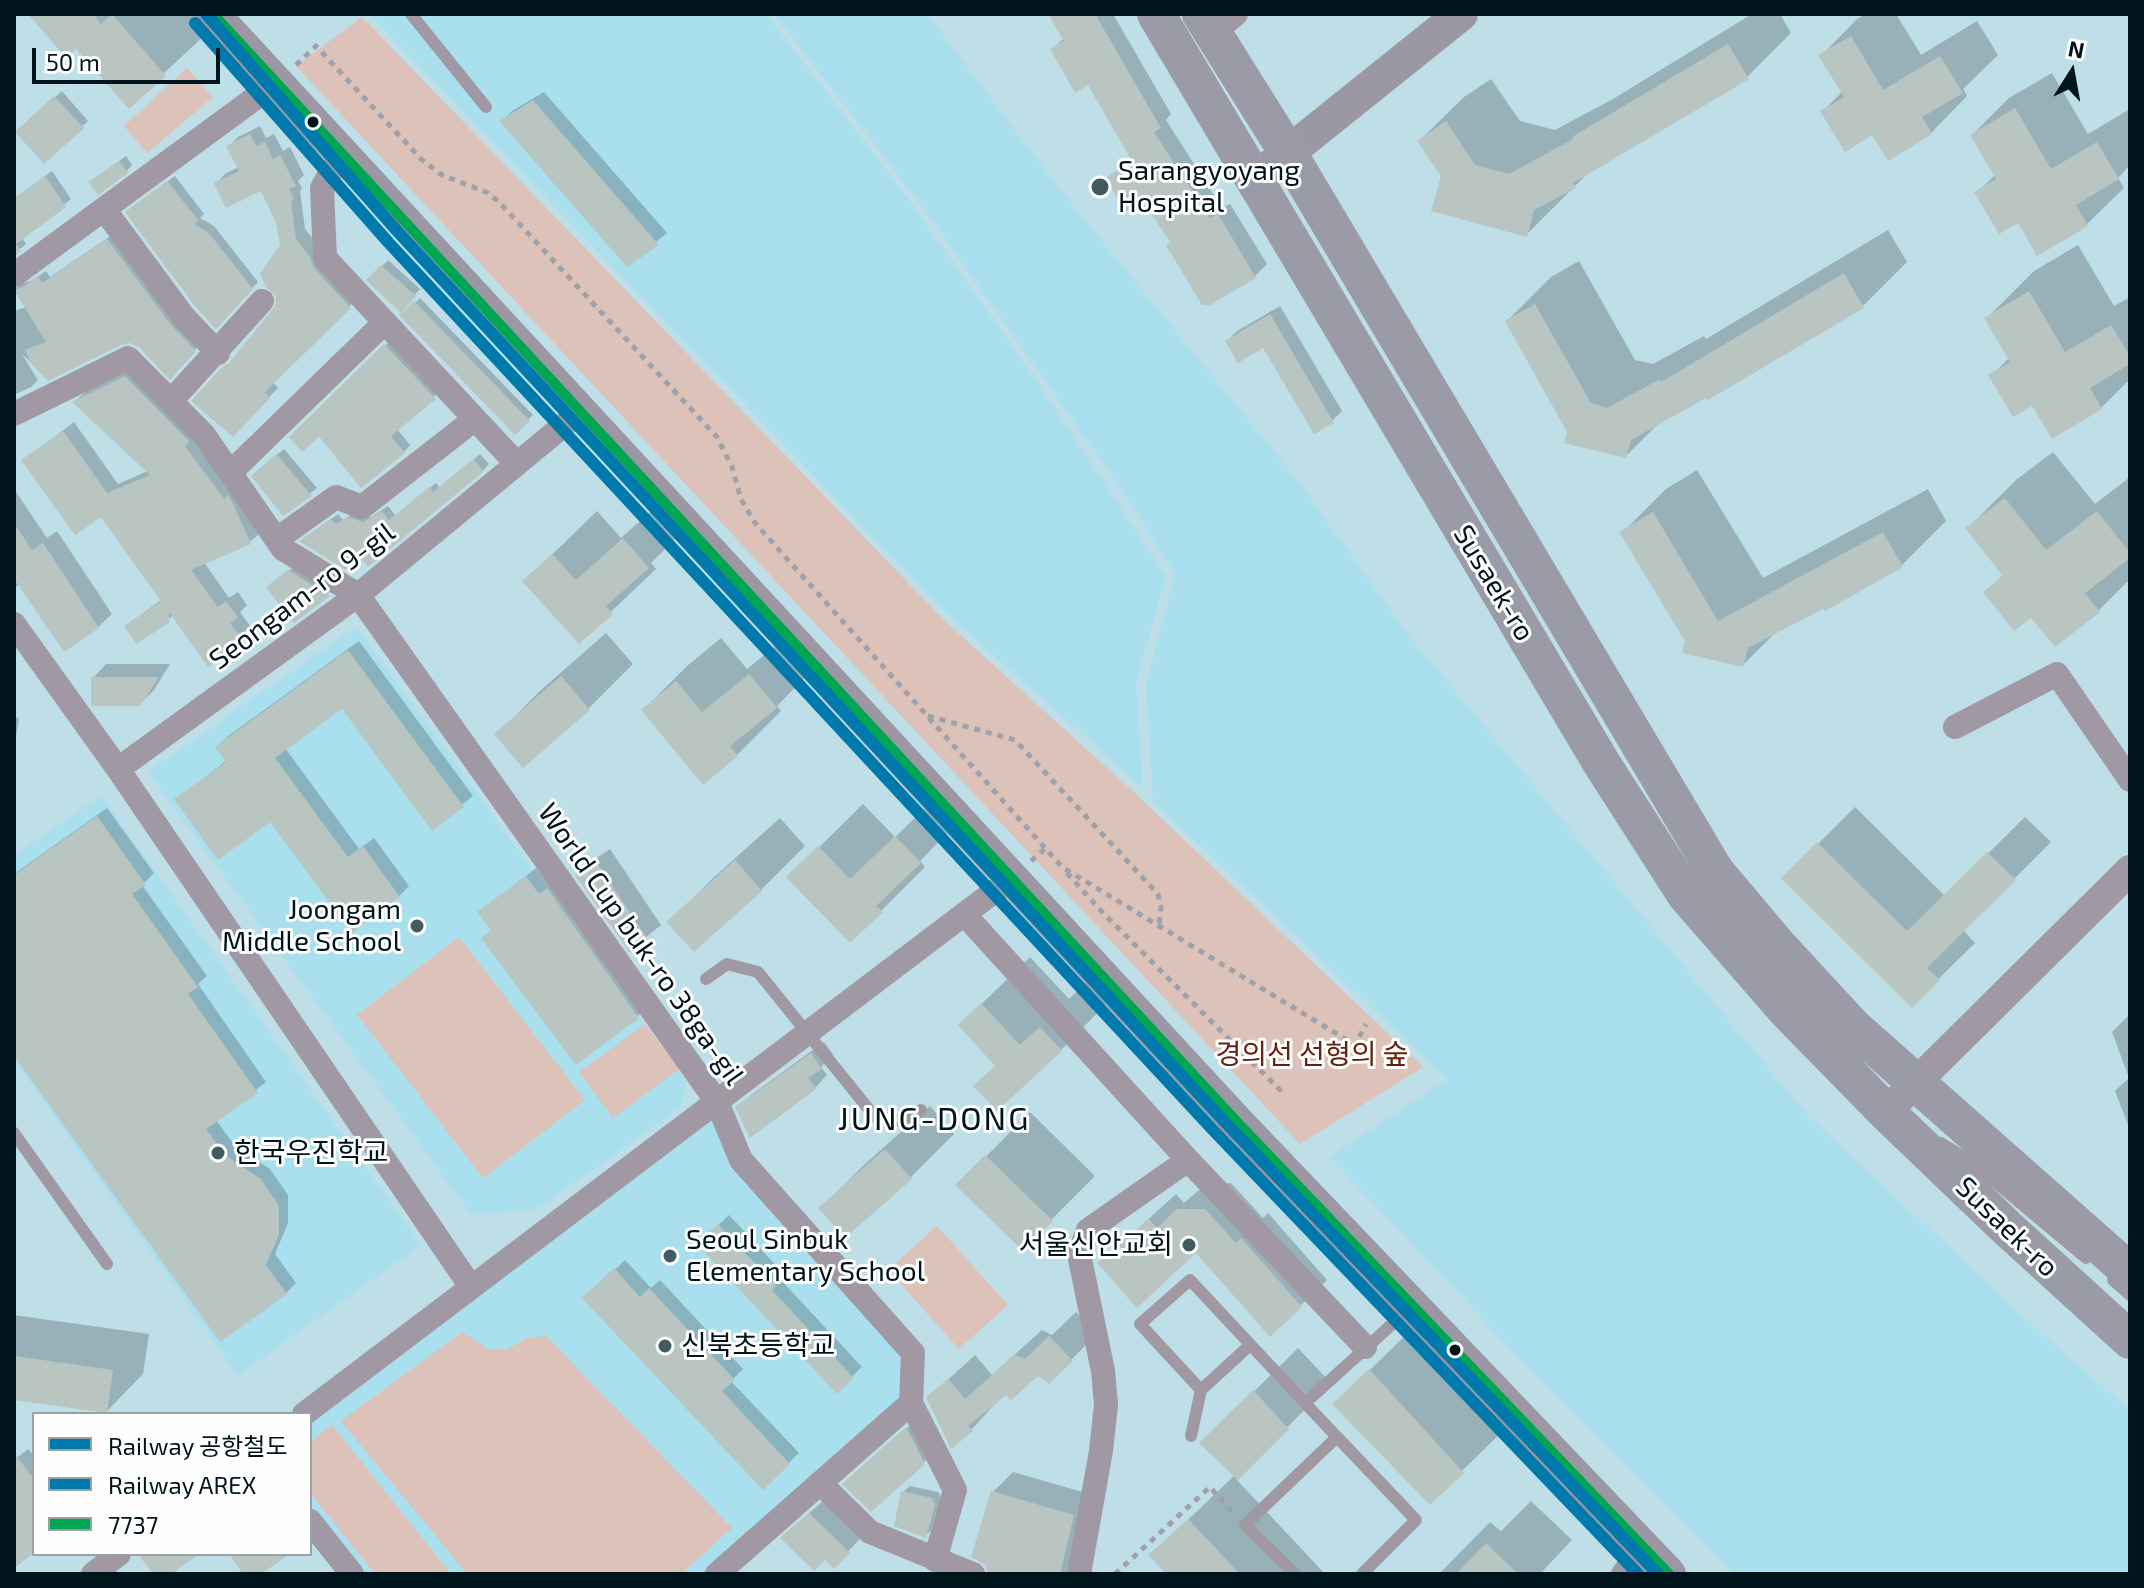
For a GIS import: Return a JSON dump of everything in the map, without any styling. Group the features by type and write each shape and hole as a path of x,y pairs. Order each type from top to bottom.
{"main road":[{"path":"213,14 1247,1132 1412,1305 1633,1561 1669,1574"},
{"name":"Susaek-ro","path":"1156,14 1602,764 1686,895 1788,1012 1886,1112 2130,1340"},
{"path":"1254,180 1461,14"},
{"name":"Susaek-ro","path":"1216,20 1288,153 1715,871 1779,947 1853,1027 2111,1271"}],"street":[{"path":"14,275 277,82"},
{"path":"342,153 322,188 325,258 517,464"},
{"path":"104,209 183,316 218,353"},
{"path":"171,401 218,353 262,301"},
{"path":"231,472 385,322"},
{"path":"14,414 128,358 204,435 283,549 358,595"},
{"name":"Seongam-ro 9-gil","path":"118,769 358,595 581,411"},
{"path":"277,539 336,497 362,507 475,419"},
{"name":"World Cup buk-ro 38ga-gil","path":"358,595 717,1102 741,1160 913,1353 911,1403 955,1490 935,1560"},
{"path":"14,624 118,769 471,1287"},
{"path":"1955,727 2057,674 2130,780"},
{"path":"1886,1112 2130,870"},
{"path":"307,1412 1012,878"},
{"path":"964,914 1188,1160 1365,1347"},
{"path":"1079,1574 1106,1405 1103,1371 1079,1254 1088,1230 1188,1160"},
{"path":"717,1574 911,1403"},
{"path":"820,1483 870,1532 973,1574"},
{"path":"312,1524 352,1574"},
{"path":"93,1574 116,1556"}],"lane":[{"path":"411,14 486,107"},
{"path":"706,979 727,964 758,972 875,1117 901,1121 921,1110"},
{"path":"1886,1112 1970,1161 2111,1271 2130,1295"},
{"path":"14,1133 107,1264"},
{"path":"1201,1390 1140,1324 1190,1280 1416,1520 1362,1574"},
{"path":"1305,1403 1412,1305"},
{"path":"1191,1436 1201,1390 1250,1345"},
{"path":"1295,1574 1245,1525 1337,1437"}],"path":[{"path":"277,82 316,46 421,159 442,175 488,193 499,202 717,437 732,467 741,499 755,523 1104,914 1282,1092"},
{"path":"927,716 1015,740 1158,894 1161,907 1159,925"},
{"path":"1062,867 1355,1045 1366,1024"},
{"path":"1115,1574 1210,1487 1245,1525"}],"shaded area":[{"path":"370,14 766,14 911,203 1038,383 1166,576 1136,684 1143,788 938,605"},
{"path":"775,14 927,14 1062,192 1294,476 1410,637 1809,1117 2051,1342 2130,1411 2130,1574 1736,1574 1529,1368 1330,1157 1448,1079 1153,801 1146,686 1175,573 1116,481 926,211"},
{"name":"Joongam Middle School","path":"356,627 686,1081 681,1107 537,1209 471,1214 148,772"},
{"name":"한국우진학교","path":"101,795 421,1245 238,1375 14,1060 14,856"},
{"name":"Seoul Sinbuk Elementary School","path":"717,1102 741,1160 913,1353 911,1403 717,1574 352,1574 312,1524 312,1412"}],"green space":[{"name":"경의선 선형의 숲","path":"362,17 946,622 1138,796 1423,1067 1300,1144 296,66"},
{"path":"187,68 213,97 147,153 124,126"},
{"path":"459,937 585,1100 483,1178 357,1015"},
{"path":"645,1024 679,1069 613,1118 579,1072"},
{"path":"937,1226 1008,1305 959,1349 888,1270"},
{"path":"462,1332 488,1349 506,1350 527,1338 546,1336 732,1528 681,1574 467,1574 341,1421"},
{"path":"332,1425 451,1574 375,1574 312,1495 312,1440"}],"building":[{"path":"28,14 93,14 101,24 112,14 166,76 129,109 76,49 66,58"},
{"path":"1048,14 1095,14 1161,128 1154,132 1210,218 1218,214 1256,278 1210,305 1202,305 1166,245 1170,242 1143,201 1126,211 1105,178 1132,161 1088,85 1075,93 1050,49 1064,41"},
{"path":"1851,36 1883,90 1940,56 1963,93 1922,117 1932,134 1888,161 1872,135 1845,152 1820,111 1844,97 1818,55"},
{"path":"1728,44 1749,79 1573,183 1576,188 1534,210 1527,237 1431,211 1441,176 1417,141 1446,121 1475,165 1509,174 1573,139"},
{"path":"54,96 84,128 44,164 15,132"},
{"path":"533,100 659,245 627,267 499,121"},
{"path":"2015,108 2051,169 2097,142 2119,179 2076,205 2088,226 2037,256 2018,223 1999,234 1974,192 1996,179 1970,135"},
{"path":"250,134 256,146 265,142 273,159 280,155 296,186 289,189 294,199 291,201 296,239 310,257 314,268 351,308 265,392 270,398 233,437 191,401 229,363 276,305 276,296 266,287 260,274 280,245 276,223 261,191 226,208 214,183 239,171 226,146"},
{"path":"119,161 128,173 98,195 88,182"},
{"path":"45,176 66,207 16,244 21,251 14,256 14,199"},
{"path":"167,181 199,221 194,224 208,232 253,289 216,329 195,306 125,212"},
{"path":"107,239 171,325 196,351 170,380 139,347 130,343 48,381 32,365 25,350 46,342 14,290 38,276 42,283"},
{"path":"381,265 416,296 401,313 366,280"},
{"path":"1844,273 1864,308 1708,400 1706,398 1631,440 1626,458 1564,443 1567,432 1505,321 1535,304 1591,403 1607,408 1660,379 1661,382"},
{"path":"2029,291 2065,352 2111,325 2130,356 2130,364 2090,388 2102,409 2052,439 2032,406 2013,417 1988,375 2010,362 1984,318"},
{"path":"414,301 530,421 515,435 399,315"},
{"path":"1270,314 1334,423 1314,434 1263,348 1238,363 1225,341"},
{"path":"384,344 436,399 391,436 405,453 361,488 317,434 317,439 302,452 289,437"},
{"path":"125,376 189,441 185,446 224,499 228,495 251,544 191,570 218,607 226,601 238,617 230,623 244,642 208,667 169,612 169,623 136,644 124,626 161,601 101,517 75,535 21,460 63,431 107,493 150,475 72,402"},
{"path":"276,454 312,496 283,516 251,476"},
{"path":"473,459 484,471 368,567 363,560 346,570 299,541 331,519 336,524 347,517 363,522 382,511 389,520 429,487 433,492"},
{"path":"2005,498 2046,550 2097,511 2130,553 2130,558 2085,593 2100,612 2055,647 2031,618 2014,631 1983,592 2003,576 1965,528"},
{"path":"1653,512 1718,621 1883,532 1903,567 1825,611 1823,609 1748,648 1743,667 1682,653 1685,641 1619,532"},
{"path":"14,523 32,550 43,543 99,628 64,652 14,579"},
{"path":"623,538 649,568 606,606 613,614 579,644 522,581 552,554 576,580"},
{"path":"288,570 330,596 294,623 266,587"},
{"path":"348,650 464,807 432,831 342,709 275,758 348,857 363,846 400,897 352,933 270,822 218,860 174,799 226,762 215,747"},
{"path":"749,674 777,708 730,746 738,756 703,785 641,710 676,681 702,712"},
{"path":"561,676 590,710 523,768 494,734"},
{"path":"91,677 159,677 140,706 91,706"},
{"name":"한국우진학교","path":"97,816 146,885 132,894 198,987 188,994 258,1093 206,1129 225,1155 261,1179 279,1206 279,1235 266,1265 287,1294 220,1342 14,1056 14,875"},
{"path":"895,836 921,863 876,906 883,912 850,943 786,877 818,846 850,879"},
{"path":"1817,842 1907,931 1987,852 2016,880 1927,968 1940,980 1912,1008 1781,878"},
{"path":"735,860 762,891 694,952 666,922"},
{"path":"596,861 648,940 630,953 575,875"},
{"path":"526,876 539,894 547,888 639,1018 576,1065 481,938 491,930 477,912"},
{"path":"981,1003 1020,1045 1040,1027 1062,1051 997,1111 973,1086 995,1066 958,1025"},
{"path":"811,1053 822,1069 808,1078 816,1089 750,1138 735,1107"},
{"path":"885,1149 912,1179 845,1238 818,1208"},
{"path":"985,1155 1053,1221 1023,1251 955,1185"},
{"path":"1177,1209 1205,1209 1236,1243 1241,1238 1302,1307 1270,1337 1196,1253 1137,1308 1097,1263 1149,1219 1157,1228"},
{"path":"718,1224 776,1286 772,1290 854,1378 837,1394 697,1244"},
{"name":"신북초등학교","path":"614,1268 640,1297 649,1288 735,1380 722,1391 790,1464 763,1490 582,1298"},
{"path":"1049,1336 1073,1361 1049,1384 1038,1376 1011,1400 1006,1395 968,1426 973,1431 951,1449 926,1397 948,1379 965,1399 1015,1355 1025,1359"},
{"path":"14,1356 113,1370 107,1412 14,1400"},
{"path":"1369,1369 1464,1473 1430,1505 1332,1404"},
{"path":"1253,1390 1289,1429 1238,1480 1199,1443"},
{"path":"906,1427 925,1464 871,1512 842,1484"},
{"path":"14,1453 32,1476 32,1554 14,1568"},
{"path":"901,1491 932,1498 935,1504 926,1538 894,1526"},
{"path":"991,1491 1074,1515 1060,1574 994,1574 971,1557"},
{"path":"809,1513 850,1553 834,1569 825,1560 814,1571 780,1538"},
{"path":"1188,1519 1240,1574 1166,1574 1148,1555"},
{"path":"1486,1543 1518,1574 1456,1574"},
{"path":"140,1556 196,1556 171,1574 153,1574"},
{"path":"230,1556 287,1556 261,1574 243,1574"}],"rail line":[{"name":"공항철도","path":"206,14 398,232 1223,1120 1658,1574"},
{"name":"AREX","path":"195,23 388,242 1213,1130 1638,1574"}],"transit line":[{"name":"7737","path":"213,14 1238,1123 1669,1574"}],"place":[{"name":"Sarangyoyang Hospital","path":"1100,187"},
{"name":"Joongam Middle School","path":"417,926"},
{"name":"한국우진학교","path":"218,1153"},
{"name":"서울신안교회","path":"1189,1245"},
{"name":"Seoul Sinbuk Elementary School","path":"670,1256"},
{"name":"신북초등학교","path":"665,1346"}],"district":[{"name":"JUNG-DONG","path":"934,1119"}]}
